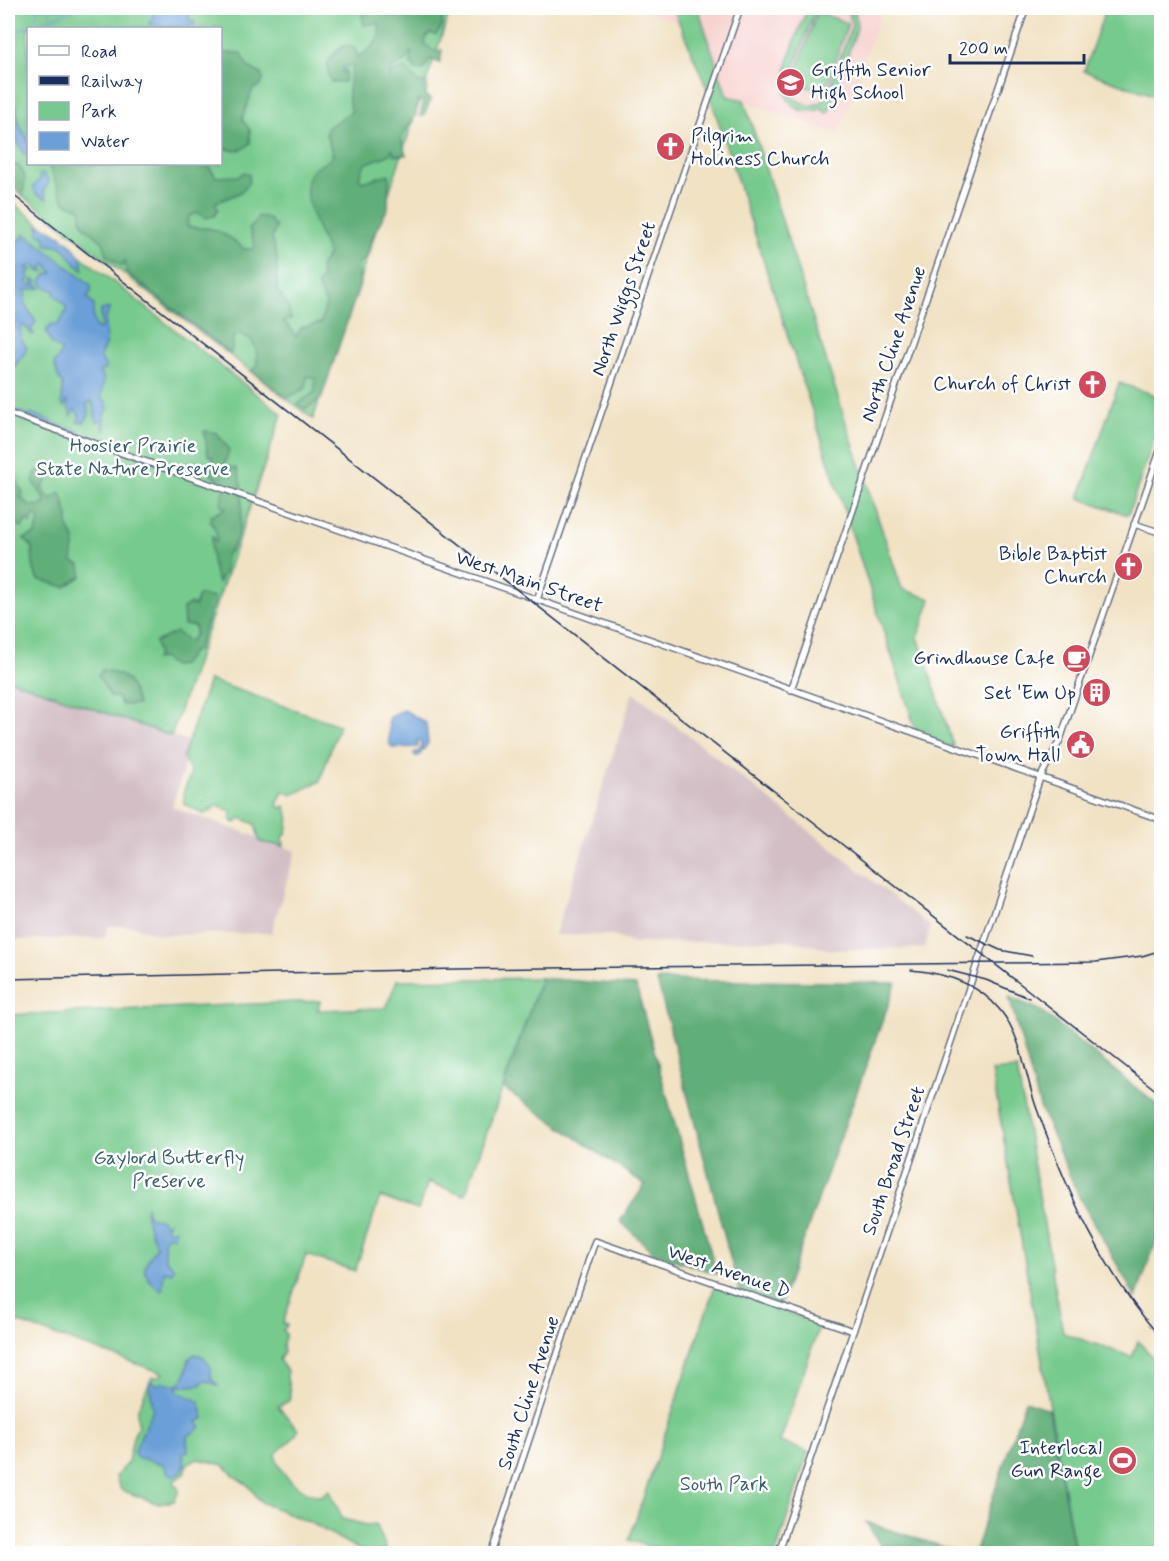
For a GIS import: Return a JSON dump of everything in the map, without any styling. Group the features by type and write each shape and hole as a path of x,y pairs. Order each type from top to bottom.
{"street":[{"name":"North Wiggs Street","path":"537,600 740,8"},
{"name":"North Cline Avenue","path":"791,690 1026,8"},
{"name":"West Main Street","path":"8,413 1161,820"},
{"name":"South Broad Street","path":"778,1554 1040,778 1060,740 1161,445"},
{"path":"1134,524 1161,533"},
{"name":"West Avenue D","path":"595,1241 853,1331"},
{"name":"South Cline Avenue","path":"491,1554 595,1241"}],"shaded area":[{"path":"636,8 673,8 678,22"},
{"name":"Griffith Senior High School","path":"698,8 882,8 839,134 727,96"},
{"path":"8,679 191,742 172,807 296,851 271,933 160,935 133,926 109,926 104,938 8,940"},
{"path":"633,692 930,926 925,948 831,950 789,940 633,943 610,935 555,935"}],"green space":[{"path":"8,8 451,8 313,419 23,196 23,192 8,180"},
{"path":"361,8 432,8 429,17 442,13 442,26 436,35 431,33 426,37 425,44 434,51 442,50 440,63 430,59 424,69 417,71 411,64 411,51 406,61 391,69 389,79 393,72 405,68 419,83 427,83 426,97 431,99 424,116 420,116 423,102 417,100 416,115 401,138 406,155 395,155 392,149 389,155 365,164 359,177 362,182 389,174 388,208 371,239 364,261 358,262 360,284 321,399 305,409 298,404 315,392 315,378 307,376 306,388 287,398 252,371 257,365 257,353 251,339 241,335 234,336 231,354 126,272 125,260 123,266 107,256 103,242 85,227 81,219 81,209 64,202 48,165 208,165 216,177 239,176 244,172 249,174 249,183 239,193 215,203 218,210 214,216 206,218 197,213 189,216 187,226 216,231 232,239 244,249 253,249 255,246 249,228 258,216 268,218 276,227 272,238 277,258 277,290 288,306 291,319 283,322 289,326 296,337 301,328 321,323 326,304 317,286 322,278 320,267 328,254 308,201 307,180 313,169 333,155 326,134 327,128 352,111 348,94 353,65 343,67 342,73 346,70 344,82 331,82 328,65 332,56 346,45 355,49 358,57 375,44 380,30 379,23 364,25"},
{"path":"673,8 698,8 727,96 744,100 846,423 902,589 931,599 918,637 954,748 917,734 710,96"},
{"path":"808,8 816,8 790,79 789,88 794,99 810,106 822,102 827,95 852,25 848,8 855,8 857,28 828,113 823,111 823,108 803,111 796,108 788,100 785,89 788,60"},
{"path":"1106,8 1161,8 1161,98 1084,71"},
{"path":"817,12 848,23 825,93 793,82"},
{"path":"222,53 241,53 248,67 261,74 263,80 260,86 253,89 242,119 250,130 250,143 240,150 222,147"},
{"path":"13,164 19,166 25,176 23,196 8,183 8,170"},
{"name":"Hoosier Prairie State Nature Preserve","path":"8,199 282,414 171,736 8,679"},
{"path":"1119,383 1161,397 1161,418 1128,515 1079,498"},
{"path":"204,431 217,433 229,450 224,467 236,468 241,488 240,526 232,548 226,555 225,570 218,583 211,554 212,536 216,542 216,534 210,521 211,516 226,508 221,505 222,494 227,485 210,474 213,457 208,455"},
{"path":"45,467 50,476 42,488 50,499 61,493 68,516 68,527 75,540 72,561 80,565 82,576 65,587 37,579 32,547 24,539 36,534 39,518 34,514 31,524 26,520 22,528 13,519 8,502 8,484 15,477 23,493 21,497 30,506 43,505 45,500 33,481 36,472"},
{"path":"198,595 214,598 214,604 197,651 193,651 182,665 173,666 162,658 155,660 158,654 155,642 176,632 189,642 195,635 195,626 184,625 183,608 190,604 195,606"},
{"path":"102,670 123,676 130,684 138,705 122,705 117,697 111,697 98,676"},
{"path":"209,680 339,725 320,781 293,795 283,791 277,805 281,808 285,806 288,814 288,827 283,838 284,846 260,842 255,824 240,818 236,823 231,821 231,811 218,806 204,814 184,804 184,791 191,773 183,757"},
{"name":"Gaylord Butterfly Preserve","path":"541,978 465,1195 428,1182 418,1210 380,1197 355,1271 306,1255 283,1323 287,1325 283,1331 286,1334 283,1344 284,1352 279,1360 287,1371 290,1397 289,1401 278,1406 298,1430 294,1438 275,1455 278,1463 286,1476 305,1491 321,1496 329,1490 343,1519 367,1525 376,1524 387,1550 380,1553 365,1553 313,1524 261,1502 248,1485 234,1476 224,1465 198,1459 188,1463 184,1474 174,1481 179,1491 174,1501 159,1504 121,1490 116,1477 128,1462 133,1437 138,1426 137,1411 152,1377 161,1376 163,1373 8,1319 8,1015 320,1001 318,1010 386,1008 397,980"},
{"path":"541,978 636,986 717,1274 654,1253 620,1221 645,1185 503,1088"},
{"path":"657,980 896,983 778,1311 739,1291"},
{"path":"1009,997 1040,1010 1161,1108 1161,1227 1136,1298 1080,1199 1040,1107"},
{"path":"1017,1069 1063,1333 1132,1357 1138,1341 1161,1366 1161,1553 1075,1553 992,1071"},
{"name":"South Park","path":"715,1286 820,1324 780,1442 808,1452 776,1553 670,1553 629,1540"},
{"path":"1025,1401 1049,1409 1075,1553 974,1553"},
{"path":"866,1522 962,1553 885,1553"}],"water":[{"path":"149,8 189,8 189,20 194,22 194,27 149,24 153,15"},
{"path":"16,105 19,124 27,138 27,155 18,143 11,125"},
{"path":"44,174 49,181 44,191 47,199 36,194 33,187 41,178 39,175"},
{"path":"38,225 61,236 74,248 82,262 83,270 61,246 47,245 44,235 39,234"},
{"path":"24,233 91,285 91,292 87,297 94,306 93,317 96,327 101,329 101,310 110,308 105,320 106,343 100,356 106,368 100,372 104,379 101,399 106,401 108,410 104,413 105,432 101,420 97,423 92,401 87,404 89,415 84,422 77,422 80,417 75,409 71,416 67,401 64,407 62,403 63,384 54,364 62,351 52,344 46,331 52,324 58,325 66,312 66,306 54,294 55,291 44,287 41,282 45,275 53,273 46,264 41,269 45,271 40,272 33,265 26,268 32,270 27,273 30,279 26,281 29,285 34,285 32,280 38,281 36,284 41,288 24,290 26,292 24,303 36,322 31,329 34,334 32,335 24,325 20,328 21,339 27,348 12,371 8,373 8,243 22,239"},
{"path":"8,407 28,415 34,414 65,428 77,430 83,435 106,441 182,472 8,410"},
{"path":"404,710 426,723 428,743 419,756 415,756 414,753 421,750 421,742 417,741 418,747 393,748 390,744 389,719"},
{"path":"146,1206 147,1214 151,1218 160,1219 165,1224 169,1221 166,1228 170,1231 176,1229 174,1237 168,1235 164,1239 165,1259 174,1268 172,1273 164,1271 162,1291 149,1280 145,1271 145,1266 156,1247 147,1222"},
{"path":"194,1354 204,1357 211,1368 211,1378 219,1386 205,1380 200,1385 176,1387 178,1392 199,1401 204,1419 197,1421 201,1427 187,1437 188,1451 183,1453 185,1466 176,1476 168,1473 163,1464 136,1457 134,1452 153,1409 149,1384 151,1381 155,1385 164,1382 177,1384 181,1382 189,1359"}],"waterway":[{"path":"26,8 33,8"},
{"path":"35,18 39,8"},
{"path":"50,13 52,8"},
{"path":"8,34 78,8"},
{"path":"146,15 148,8"}],"railway":[{"path":"8,191 1162,1095"},
{"path":"967,935 1000,950 1032,956"},
{"path":"8,979 456,969 1096,962 1142,956 1162,950"},
{"path":"911,970 960,981 992,1001 1008,1021 1019,1046 1038,1112 1089,1231 1122,1287 1162,1339"},
{"path":"947,970 986,980 1029,998"}],"place":[{"name":"Griffith Senior High School","path":"790,82"},
{"name":"Pilgrim Holiness Church","path":"670,147"},
{"name":"Church of Christ","path":"1092,384"},
{"name":"Bible Baptist Church","path":"1128,566"},
{"name":"Grindhouse Cafe","path":"1076,658"},
{"name":"Set 'Em Up","path":"1097,693"},
{"name":"Griffith Town Hall","path":"1081,744"},
{"name":"Interlocal Gun Range","path":"1123,1460"}]}
